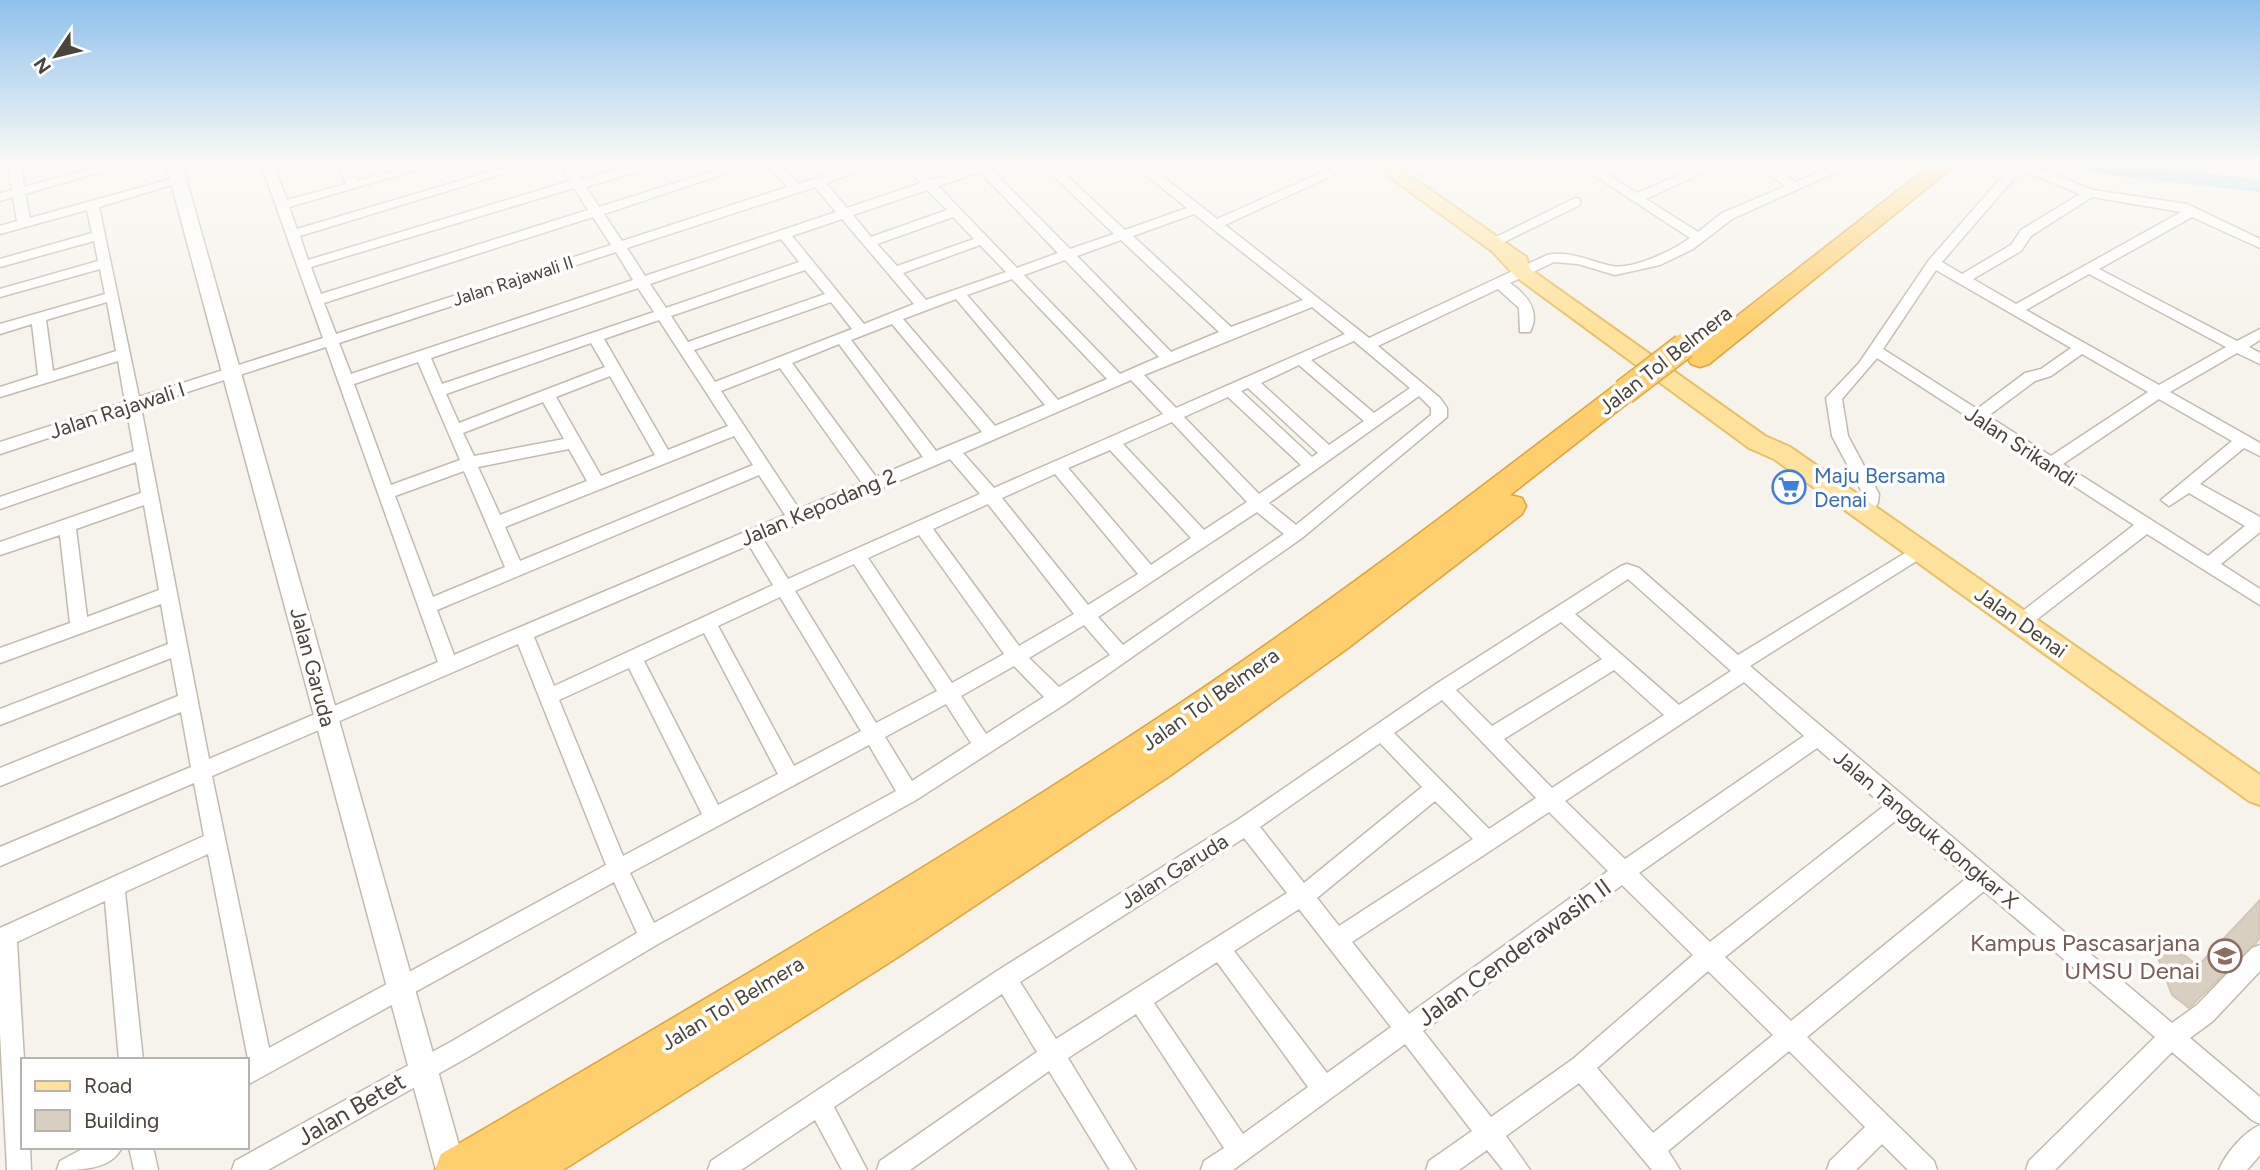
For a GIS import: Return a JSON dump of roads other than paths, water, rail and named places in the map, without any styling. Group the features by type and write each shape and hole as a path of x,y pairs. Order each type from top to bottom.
{"highway":[{"name":"Jalan Tol Belmera","path":"1692,352 1853,219"},
{"name":"Jalan Tol Belmera","path":"457,1170 519,1159 1016,861 1217,726 1415,582 1632,397 1872,219"}],"main road":[{"name":"Jalan Denai","path":"1457,219 1757,443 1782,453 2260,792"}],"street":[{"path":"23,219 24,224"},
{"path":"0,230 43,219"},
{"path":"95,219 113,296 131,405 180,647 216,840 254,1069 1086,617 1258,503 1419,389 1362,340 1209,219"},
{"name":"Jalan Garuda","path":"189,219 382,911 400,988 451,1170"},
{"path":"287,219 333,339 449,666"},
{"path":"293,234 345,219"},
{"path":"305,265 462,219"},
{"path":"318,300 576,219"},
{"path":"601,219 795,517"},
{"name":"Jalan Rajawali II","path":"233,372 704,219"},
{"path":"347,381 827,219"},
{"path":"849,219 923,306"},
{"path":"869,242 935,219"},
{"path":"964,219 1013,273 1127,378 1175,417 1258,503 1296,534"},
{"path":"1035,219 1169,359"},
{"path":"1107,219 1229,333"},
{"path":"713,389 923,306 1170,219"},
{"path":"1216,224 1228,219"},
{"path":"1497,248 1530,228 1537,219"},
{"path":"1669,219 1699,238"},
{"path":"548,697 1301,359 1362,340 1564,257 1615,271 1655,262 1699,238 1724,219"},
{"path":"1864,511 1870,503 1871,494 1841,440 1835,423 1834,398 1864,366 1934,263 1972,219"},
{"path":"1963,279 2016,248 2026,233 2049,219"},
{"path":"2015,310 2180,219"},
{"path":"2206,219 2260,244"},
{"path":"783,233 861,330"},
{"path":"0,263 99,235"},
{"path":"893,272 983,240"},
{"path":"0,293 105,263"},
{"path":"1934,263 2157,393 2254,445"},
{"path":"438,391 808,264"},
{"path":"2089,269 2260,359"},
{"path":"1502,284 1527,307 1528,322 1525,329"},
{"path":"958,293 1056,408"},
{"path":"0,329 113,296"},
{"path":"686,348 834,296"},
{"name":"Jalan Kepodang 2","path":"0,858 752,535 1229,333 1311,302"},
{"path":"894,317 993,434"},
{"path":"38,318 46,378"},
{"path":"2050,465 2157,393 2260,334"},
{"path":"595,337 664,457"},
{"path":"842,338 933,459"},
{"path":"1976,417 2030,377 2046,373 2081,348"},
{"name":"Jalan Srikandi","path":"1874,350 2260,598"},
{"path":"0,392 123,354"},
{"path":"422,355 515,570"},
{"path":"1301,359 1374,421"},
{"path":"783,362 873,485"},
{"path":"455,430 614,369"},
{"name":"Jalan Rajawali I","path":"0,448 233,372"},
{"path":"1250,381 1328,453"},
{"name":"Jalan Betet","path":"244,1170 650,937 909,794 1058,699 1296,534 1439,417 1439,408 1419,389"},
{"path":"1230,390 1311,465"},
{"path":"547,395 597,484"},
{"path":"495,524 738,428"},
{"path":"388,492 469,463 573,443"},
{"path":"1114,443 1202,539"},
{"path":"2169,500 2188,485 2254,445"},
{"path":"952,451 994,497 1086,617 1122,656"},
{"path":"0,503 143,454"},
{"path":"428,606 763,467"},
{"path":"1059,468 1149,575"},
{"path":"2188,485 2259,524 2208,565"},
{"path":"0,549 149,497"},
{"path":"67,525 79,627"},
{"path":"2021,622 2145,526"},
{"path":"923,528 1016,656 1058,699"},
{"path":"752,535 909,794"},
{"path":"1337,940 1486,839 1678,716 1741,668 1920,550"},
{"path":"858,558 984,746"},
{"name":"Jalan Garuda","path":"720,1170 1005,979 1246,825 1443,689 1628,571"},
{"name":"Jalan Tangguk Bongkar X","path":"1628,571 1983,878 2182,1031 2260,1112"},
{"path":"0,656 168,594"},
{"path":"1561,612 1678,716"},
{"path":"708,624 790,777"},
{"path":"523,633 618,869 650,937"},
{"path":"0,717 180,647"},
{"path":"634,659 714,818"},
{"path":"1490,737 1615,660"},
{"path":"1443,689 1623,872 1925,1170"},
{"path":"0,777 188,701"},
{"path":"1381,732 1486,839"},
{"name":"Jalan Cenderawasih II","path":"1213,1170 1408,1031 1623,872 1818,737"},
{"path":"889,1170 1052,1055 1314,888 1436,788"},
{"path":"1437,1170 1581,1067 1709,956 1899,806"},
{"path":"1246,825 1518,1170"},
{"path":"19,1170 3,937 216,840"},
{"path":"1651,1150 1983,878"},
{"path":"114,887 131,1058"},
{"path":"1219,948 1325,1090"},
{"path":"2038,1170 2260,955"},
{"path":"1005,979 1124,1170"},
{"path":"1140,1001 1240,1151"},
{"path":"1581,1067 1668,1170"},
{"path":"818,1102 855,1170"},
{"path":"1839,1170 1882,1127"},
{"path":"2231,1170 2260,1137"},
{"path":"69,1170 106,1149"},
{"path":"141,1149 146,1170"}],"place":[{"name":"Maju Bersama Denai","path":"1789,487"},
{"name":"Kampus Pascasarjana UMSU Denai","path":"2225,956"}]}
